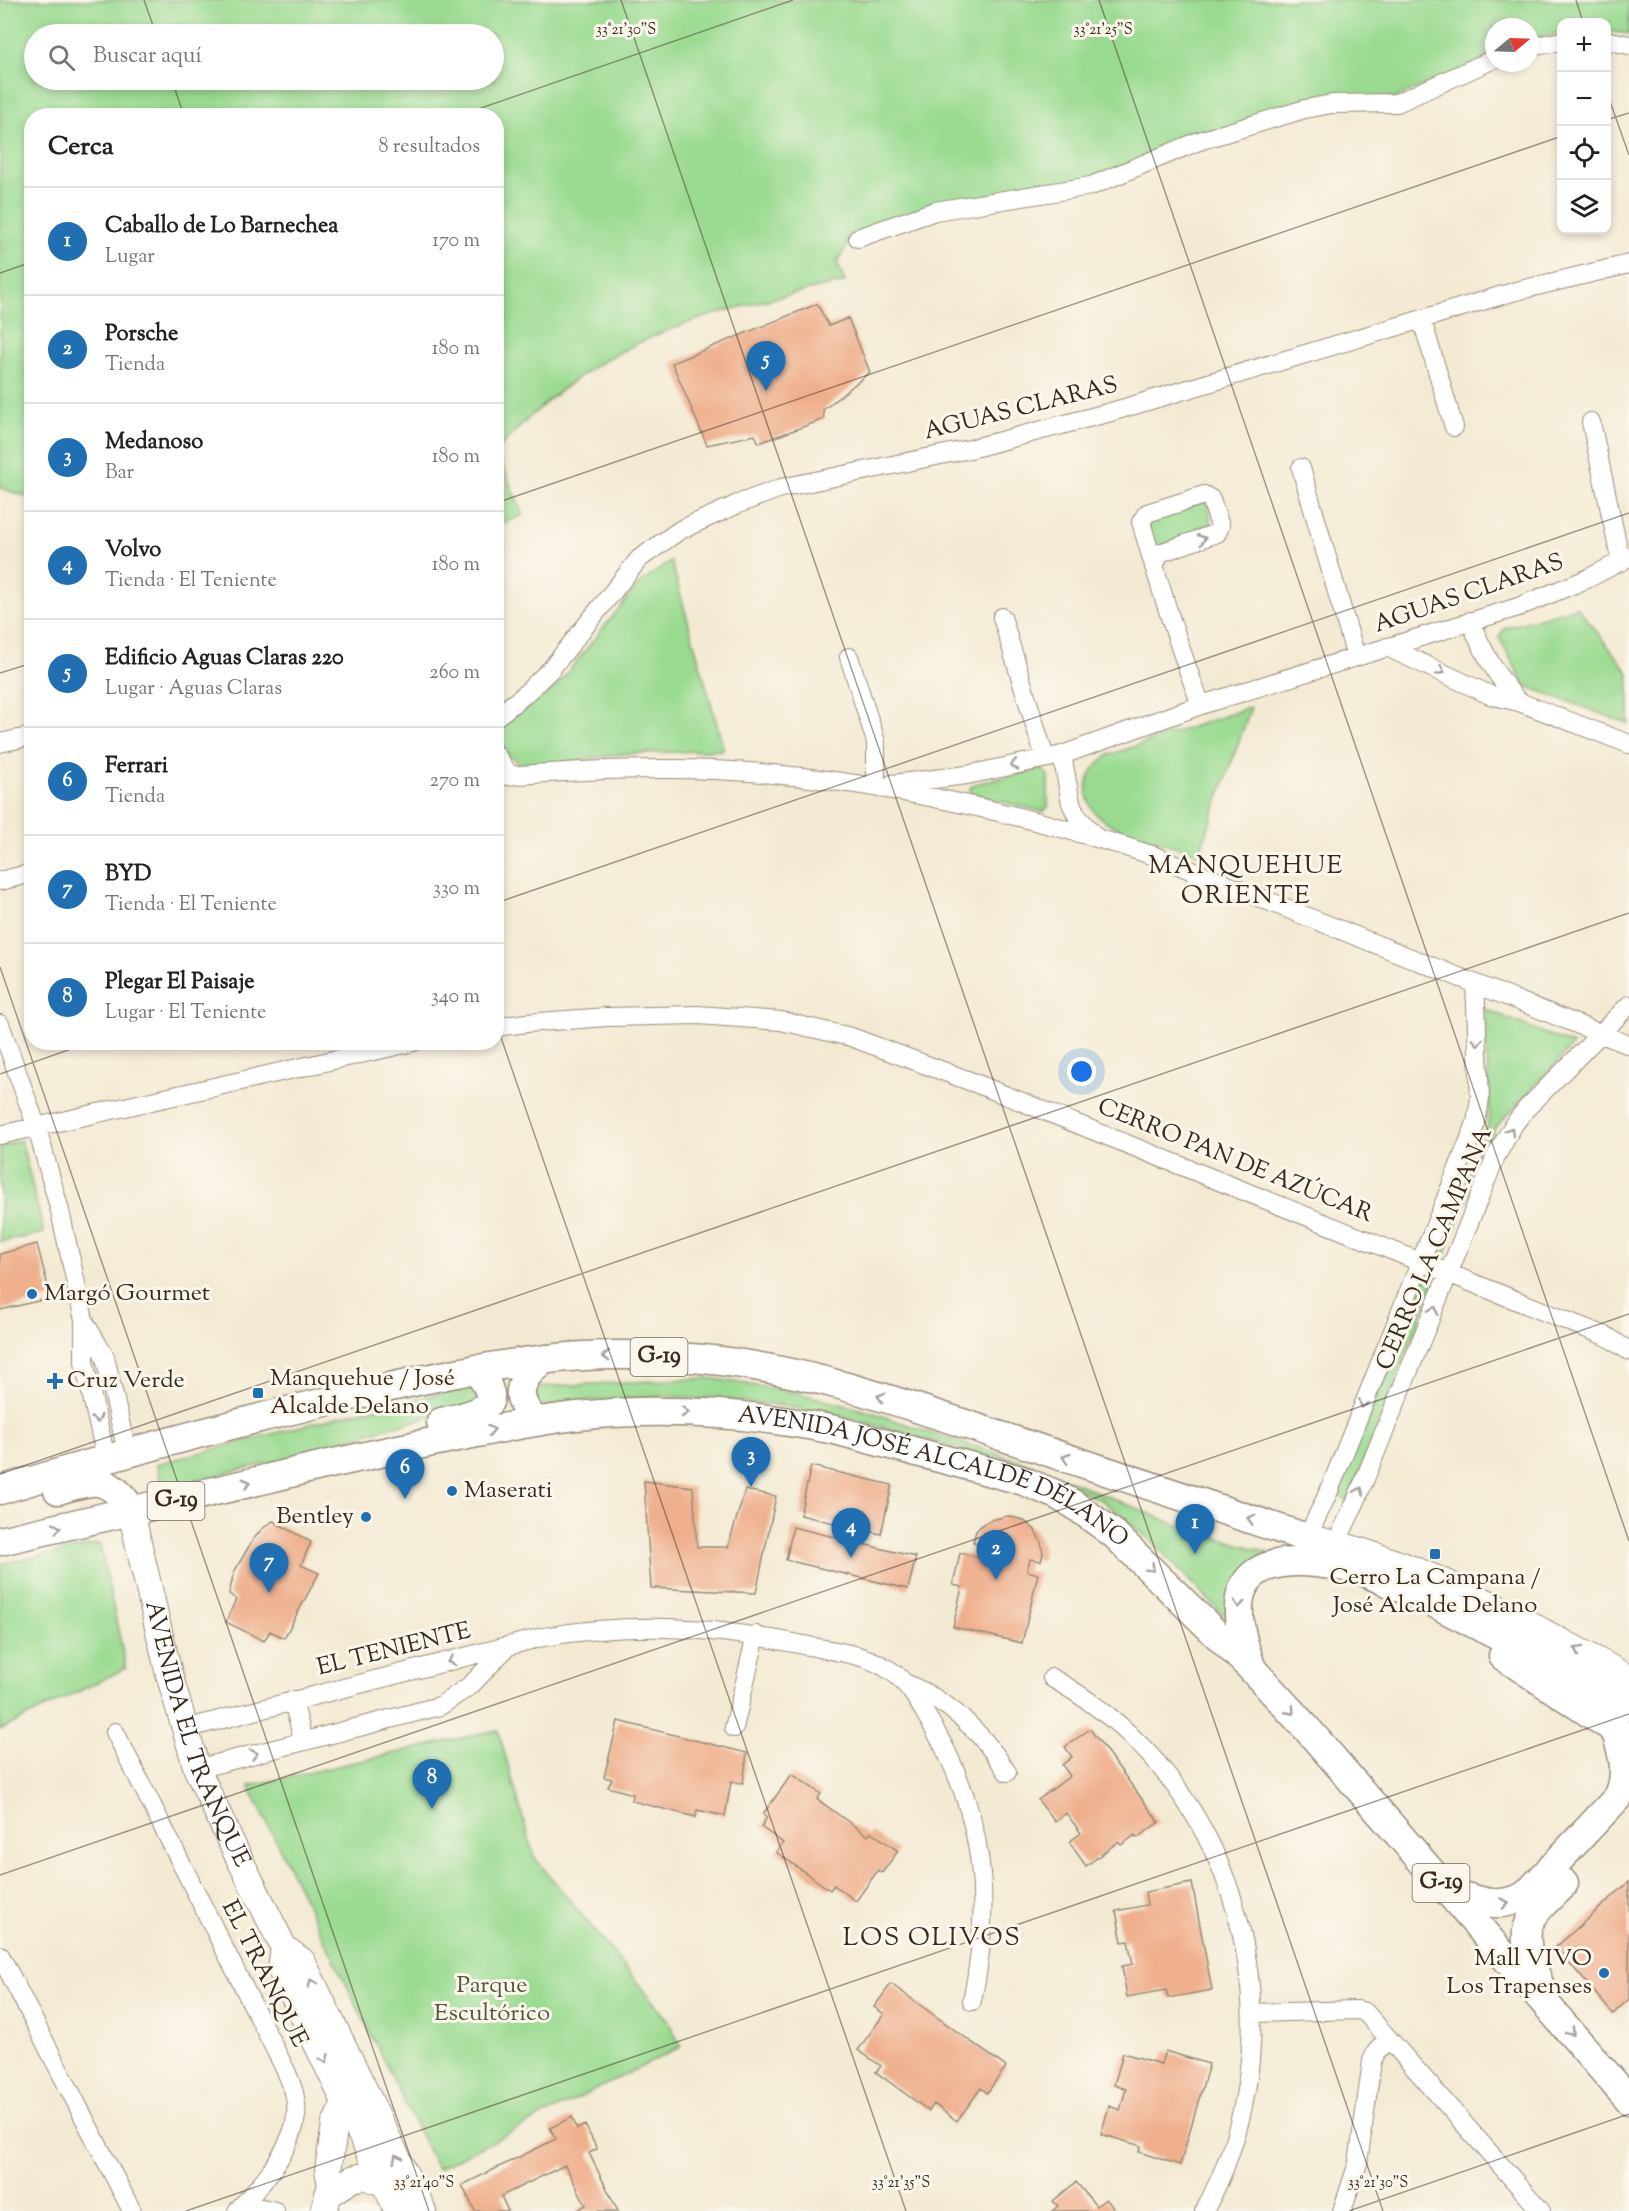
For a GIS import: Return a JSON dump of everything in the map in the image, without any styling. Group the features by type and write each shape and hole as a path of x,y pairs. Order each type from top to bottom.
{"main road":[{"name":"G-19","path":"0,1490 117,1455 289,1410 475,1369 545,1359 622,1356 702,1359 774,1369 930,1412 1307,1538 1369,1553 1479,1597 1629,1679"},
{"path":"536,1421 524,1406 520,1390 527,1376 545,1359"},
{"path":"351,1458 359,1443 481,1412 490,1400 489,1392 475,1369"},
{"name":"AVENIDA JOSÉ ALCALDE DÉLANO","path":"0,1540 131,1512 351,1458 536,1421 578,1416 654,1412 707,1413 782,1420 835,1430 1021,1480 1073,1504 1114,1534 1251,1668 1309,1731 1629,2100"},
{"path":"0,1504 93,1482 122,1495 131,1512"},
{"name":"AVENIDA EL TRANQUE","path":"131,1512 184,1728 197,1769 284,1948 302,1961 360,2099 423,2211"},
{"path":"1307,1538 1358,1569 1432,1602 1504,1657 1624,1726 1622,1751 1625,1776 1618,1797 1526,1895 1515,1901 1497,1905 1449,1892"},
{"path":"1251,1668 1241,1635 1238,1605 1242,1589 1253,1574 1272,1565 1296,1562 1358,1569"},
{"path":"1545,2002 1529,1950 1527,1928 1533,1916 1629,1813"},
{"path":"328,2197 339,2178 359,2130 360,2099"},
{"path":"328,2197 328,2170 335,2124 360,2099"},
{"path":"359,2130 398,2211"},
{"path":"328,2197 352,2179 365,2176 385,2184"}],"street":[{"path":"1611,41 1629,45"},
{"path":"1539,45 1557,42"},
{"path":"858,238 935,211 1091,186 1199,141 1312,107 1332,104 1397,103 1485,63"},
{"name":"AGUAS CLARAS","path":"504,711 551,669 639,559 680,530 709,516 781,488 970,449 1111,412 1516,291 1629,264"},
{"path":"1422,320 1454,427"},
{"path":"1591,422 1625,559"},
{"name":"AGUAS CLARAS","path":"1301,468 1356,657"},
{"path":"1154,567 1160,553 1217,533 1220,526 1211,499 1204,495 1147,513 1141,522 1154,567 1201,705"},
{"name":"AGUAS CLARAS","path":"876,786 967,775 1053,756 1201,705 1518,607 1553,594 1625,559"},
{"path":"1002,617 1071,803 1077,816 1096,837"},
{"path":"1470,621 1492,667 1519,702"},
{"path":"1387,647 1490,695 1519,702 1629,744"},
{"path":"849,657 876,742 876,786"},
{"path":"0,743 24,738"},
{"path":"504,777 672,769 774,774 876,786 965,805 1096,837 1155,856 1629,1045"},
{"path":"965,805 958,791 960,781 967,775"},
{"path":"1042,824 1058,816 1071,803"},
{"path":"0,881 24,875"},
{"name":"CERRO LA CAMPANA","path":"1307,1538 1329,1491 1476,1123 1480,1098 1475,984"},
{"name":"CERRO LA CAMPANA","path":"1336,1544 1356,1501 1497,1156 1514,1124 1629,1005"},
{"name":"CERRO PAN DE AZÚCAR","path":"504,1026 607,1017 698,1016 782,1021 860,1039 1608,1337 1629,1351"},
{"path":"0,1024 37,1128 60,1211 84,1320 105,1357 117,1455"},
{"path":"0,1135 379,1050"},
{"name":"EL TENIENTE","path":"184,1728 552,1636 616,1628 687,1628 756,1635 867,1658 887,1668 905,1683 915,1696 948,1752 961,1783 978,1845 982,1876 983,1929 972,2001"},
{"path":"734,1728 756,1635"},
{"name":"EL TENIENTE","path":"197,1769 440,1706 471,1684 507,1647"},
{"path":"1052,1678 1089,1701 1130,1734 1173,1782 1192,1809 1216,1854 1231,1892 1246,1952 1252,2013 1252,2048 1242,2113 1223,2172 1204,2211"},
{"name":"EL TENIENTE","path":"905,1683 923,1691 956,1712 985,1740 1007,1772"},
{"name":"EL TENIENTE","path":"293,1700 303,1740"},
{"name":"EL TRANQUE","path":"115,1732 294,2088 296,2115 290,2139 281,2155 240,2207"},
{"path":"0,1955 132,2211"},
{"path":"1252,2013 1357,2010 1365,2012 1372,2017 1388,2039 1541,2211"},
{"path":"1341,2211 1358,2163 1372,2061 1376,2052 1388,2039"},
{"name":"EL TRANQUE","path":"240,2207 275,2211"}],"green space":[{"path":"0,0 1629,0 1629,34 1611,32 1611,18 1557,18 1557,34 1539,38 1539,18 1485,18 1485,59 1393,99 1321,101 1090,180 854,234 837,262 845,282 731,309 649,338 587,371 555,395 504,443 504,108 24,108 24,496 0,488"},
{"path":"504,470 523,515 504,523"},
{"path":"1204,501 1209,505 1211,529 1159,547 1154,544 1147,523"},
{"path":"671,561 724,750 622,754 524,768 504,751 504,724 555,688 638,585"},
{"path":"1577,607 1629,673 1629,724 1525,686 1499,637 1505,628"},
{"path":"1251,707 1199,854 1118,828 1100,817 1093,809 1088,800 1087,783 1097,765 1109,755"},
{"path":"1042,769 1048,775 1048,807 1043,812 970,792 970,788 975,784"},
{"path":"1485,1009 1573,1045 1495,1128 1348,1501 1336,1495 1488,1126"},
{"path":"21,1140 44,1233 0,1242 0,1147"},
{"path":"709,1378 794,1392 871,1412 1027,1463 1172,1523 1268,1553 1228,1620 1151,1541 1103,1501 1040,1472 867,1423 769,1404 665,1396 583,1401 538,1407 529,1393 535,1387"},
{"path":"474,1386 478,1405 375,1431 303,1455 162,1488 157,1464 356,1412"},
{"path":"100,1544 126,1668 0,1730 0,1564"},
{"name":"Parque Escultórico","path":"498,1730 534,1857 668,2020 681,2047 437,2169 249,1786"}],"building":[{"path":"817,304 829,326 848,318 870,372 823,410 824,419 759,443 755,435 707,445 672,363"},
{"path":"37,1244 51,1298 0,1310 0,1254"},
{"path":"811,1466 892,1485 881,1534 800,1515"},
{"path":"644,1481 693,1487 697,1547 728,1547 745,1490 776,1496 756,1593 651,1588"},
{"path":"1008,1516 1023,1520 1034,1529 1041,1542 1043,1553 1041,1561 1030,1559 1027,1571 1038,1574 1022,1643 953,1627 962,1587 953,1585 960,1553 977,1557 980,1543 973,1542 976,1531 991,1520"},
{"path":"273,1521 311,1542 301,1565 319,1573 284,1638 270,1631 264,1641 226,1622 236,1599 229,1594 234,1572 252,1541"},
{"path":"793,1527 916,1557 908,1589 786,1560"},
{"path":"618,1721 747,1753 743,1783 731,1782 725,1816 697,1810 696,1817 632,1801 633,1794 608,1787 612,1779 604,1777"},
{"path":"1090,1729 1159,1822 1137,1838 1135,1835 1121,1845 1118,1842 1086,1866 1069,1842 1081,1833 1066,1813 1055,1822 1038,1800 1070,1776 1062,1765 1072,1757 1065,1747"},
{"path":"792,1774 821,1794 817,1799 868,1836 871,1832 898,1851 882,1873 878,1870 856,1901 834,1885 830,1890 776,1852 783,1843 761,1827 767,1817 763,1814"},
{"name":"Mall VIVO Los Trapenses","path":"1629,1882 1629,1999 1613,2014 1556,1947"},
{"path":"1192,1883 1212,1990 1168,1998 1166,1990 1127,1997 1122,1966 1133,1964 1128,1941 1122,1942 1116,1911 1147,1905 1145,1892"},
{"path":"891,1984 1006,2067 987,2093 981,2088 957,2121 934,2104 929,2111 876,2072 881,2066 858,2050 884,2014 874,2007"},
{"path":"1165,2051 1209,2064 1180,2165 1139,2152 1141,2146 1101,2134 1109,2106 1120,2110 1126,2089 1114,2085 1123,2053 1161,2064"},
{"path":"572,2117 577,2129 585,2125 597,2149 589,2153 618,2211 576,2211 586,2205 565,2165 501,2196 508,2211 475,2211 462,2185 556,2139 550,2128"},
{"path":"1076,2182 1096,2206 1106,2199 1116,2211 1052,2211 1058,2206 1053,2201"}],"place":[{"name":"Edificio Aguas Claras 220","path":"766,391"},
{"name":"Margó Gourmet","path":"32,1294"},
{"name":"Cruz Verde","path":"55,1381"},
{"name":"Manquehue / José Alcalde Delano","path":"258,1393"},
{"name":"Medanoso","path":"751,1487"},
{"name":"Maserati","path":"452,1491"},
{"name":"Ferrari","path":"405,1499"},
{"name":"Bentley","path":"366,1517"},
{"name":"Caballo de Lo Barnechea","path":"1195,1554"},
{"name":"Cerro La Campana / José Alcalde Delano","path":"1435,1554"},
{"name":"Volvo","path":"851,1558"},
{"name":"Porsche","path":"996,1580"},
{"name":"BYD","path":"269,1593"},
{"name":"Plegar El Paisaje","path":"432,1809"},
{"name":"Mall VIVO Los Trapenses","path":"1604,1973"}],"district":[{"name":"MANQUEHUE ORIENTE","path":"1246,881"},
{"name":"LOS OLIVOS","path":"932,1938"}]}
